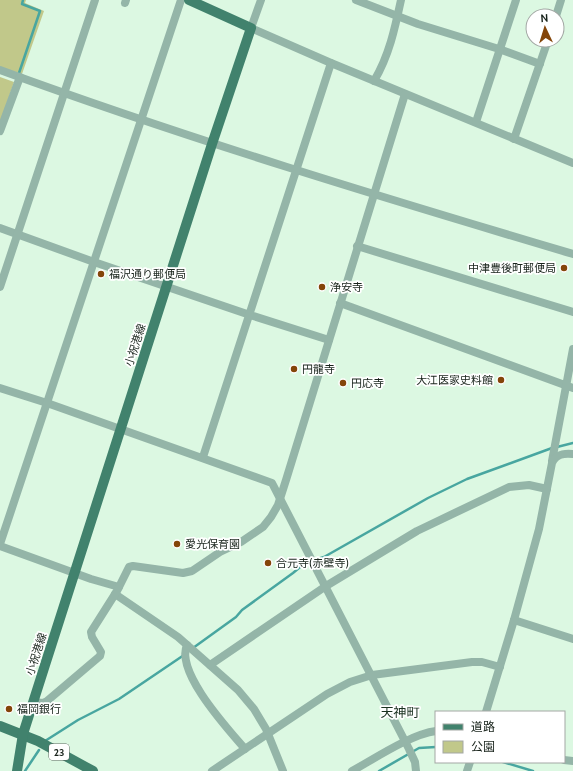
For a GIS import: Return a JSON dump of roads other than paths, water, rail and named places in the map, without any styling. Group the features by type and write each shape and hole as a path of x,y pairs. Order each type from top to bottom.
{"main road":[{"path":"189,0 251,28"},
{"name":"小祝港線","path":"17,771 23,734 212,144 251,28"},
{"path":"0,726 23,734"},
{"name":"23","path":"23,734 93,771"}],"street":[{"path":"0,288 95,0"},
{"path":"181,0 0,545 117,591 171,632 244,696 258,715 268,733 283,771"},
{"path":"261,0 251,28 405,94 573,162"},
{"path":"356,0 418,24 499,49 540,64"},
{"path":"374,81 383,66 387,55 402,0"},
{"path":"476,122 516,0"},
{"path":"514,139 545,48"},
{"path":"203,457 331,63"},
{"path":"0,70 64,94 296,171 375,196 573,254"},
{"path":"0,131 20,77"},
{"path":"34,702 43,703 47,701 100,656 101,652 92,637 91,632 117,591 127,569 131,566 183,573 192,571 220,552 241,542 263,527 272,517 280,498 357,246 375,196 405,94"},
{"path":"0,228 166,287 329,340"},
{"path":"357,246 573,312"},
{"path":"340,303 569,387"},
{"path":"486,711 514,620 539,529 551,466 569,387 573,349"},
{"path":"0,388 203,457 272,483 406,742 415,762 416,771"},
{"path":"551,466 556,457 563,454 573,454"},
{"path":"210,665 326,586 417,531 505,488 524,484 547,489"},
{"path":"514,620 573,639"},
{"path":"187,645 185,651 186,663 197,688 208,705 245,749"},
{"path":"212,771 336,689 350,682 372,675 472,662 482,662 500,667"},
{"path":"352,771 422,734 435,731"}],"waterway":[{"path":"19,73 40,11 22,4 23,0"},
{"path":"557,447 573,443"},
{"path":"193,648 236,617 242,610 305,563 324,557 428,498 467,479 552,448"},
{"path":"45,741 78,720 119,699 184,655"},
{"path":"379,771 419,748 435,747"},
{"path":"25,771 39,750"},
{"path":"506,763 533,771"}],"place":[{"name":"中津豊後町郵便局","path":"564,268"},
{"name":"福沢通り郵便局","path":"101,274"},
{"name":"浄安寺","path":"322,287"},
{"name":"円龍寺","path":"294,369"},
{"name":"大江医家史料館","path":"501,380"},
{"name":"円応寺","path":"343,383"},
{"name":"愛光保育園","path":"177,544"},
{"name":"合元寺(赤壁寺)","path":"268,563"},
{"name":"福岡銀行","path":"9,709"}],"district":[{"name":"天神町","path":"400,712"}]}
